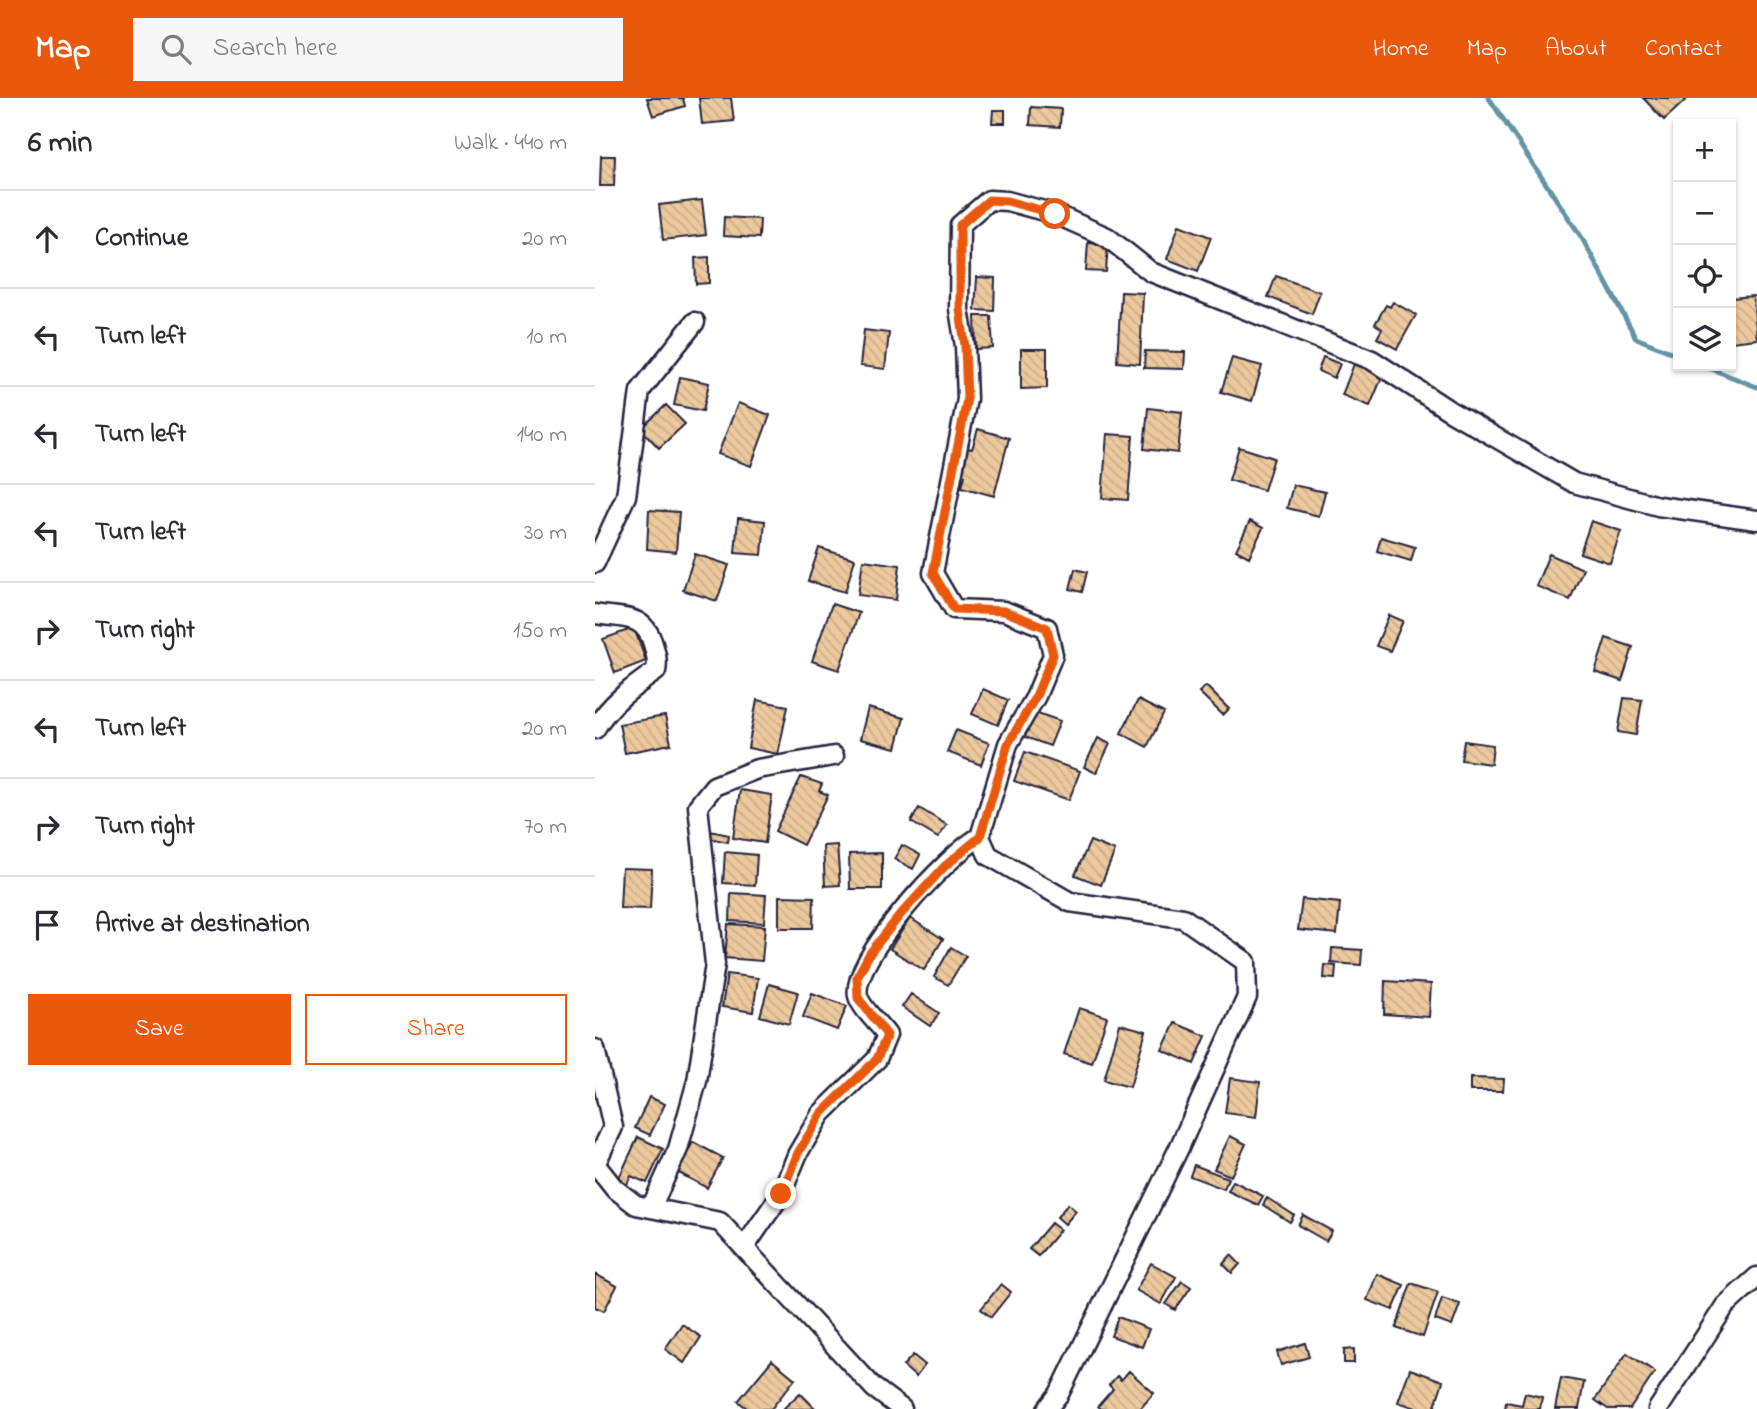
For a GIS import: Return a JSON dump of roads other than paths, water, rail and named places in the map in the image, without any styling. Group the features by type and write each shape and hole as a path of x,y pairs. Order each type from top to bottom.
{"street":[{"path":"744,1248 781,1194 798,1153 821,1114 877,1059 887,1035 858,998 857,977 870,953 944,867 980,837 1008,744 1036,696 1053,655 1047,628 1004,611 954,609 933,573 967,399 965,346 960,309 960,225 989,200 1007,201 1055,214 1107,237 1151,272 1372,360 1450,411 1574,483 1658,506 1757,520"},
{"path":"595,563 626,496 640,391 695,322"},
{"path":"595,614 639,620 649,630 658,661 656,671 630,689 602,717 595,729"},
{"path":"651,1208 678,1149 697,1081 715,964 698,806 714,786 757,769 834,756"},
{"path":"980,837 988,855 1070,902 1183,918 1246,962 1247,997 1242,1009 1179,1148 1059,1394 1047,1409"},
{"path":"595,1049 613,1127 595,1165 614,1188 636,1205 720,1222 874,1388 899,1408"},
{"path":"1658,1409 1725,1306 1757,1277"}],"waterway":[{"path":"1489,98 1582,238 1636,338 1673,353"},
{"path":"1717,371 1757,387"}]}
